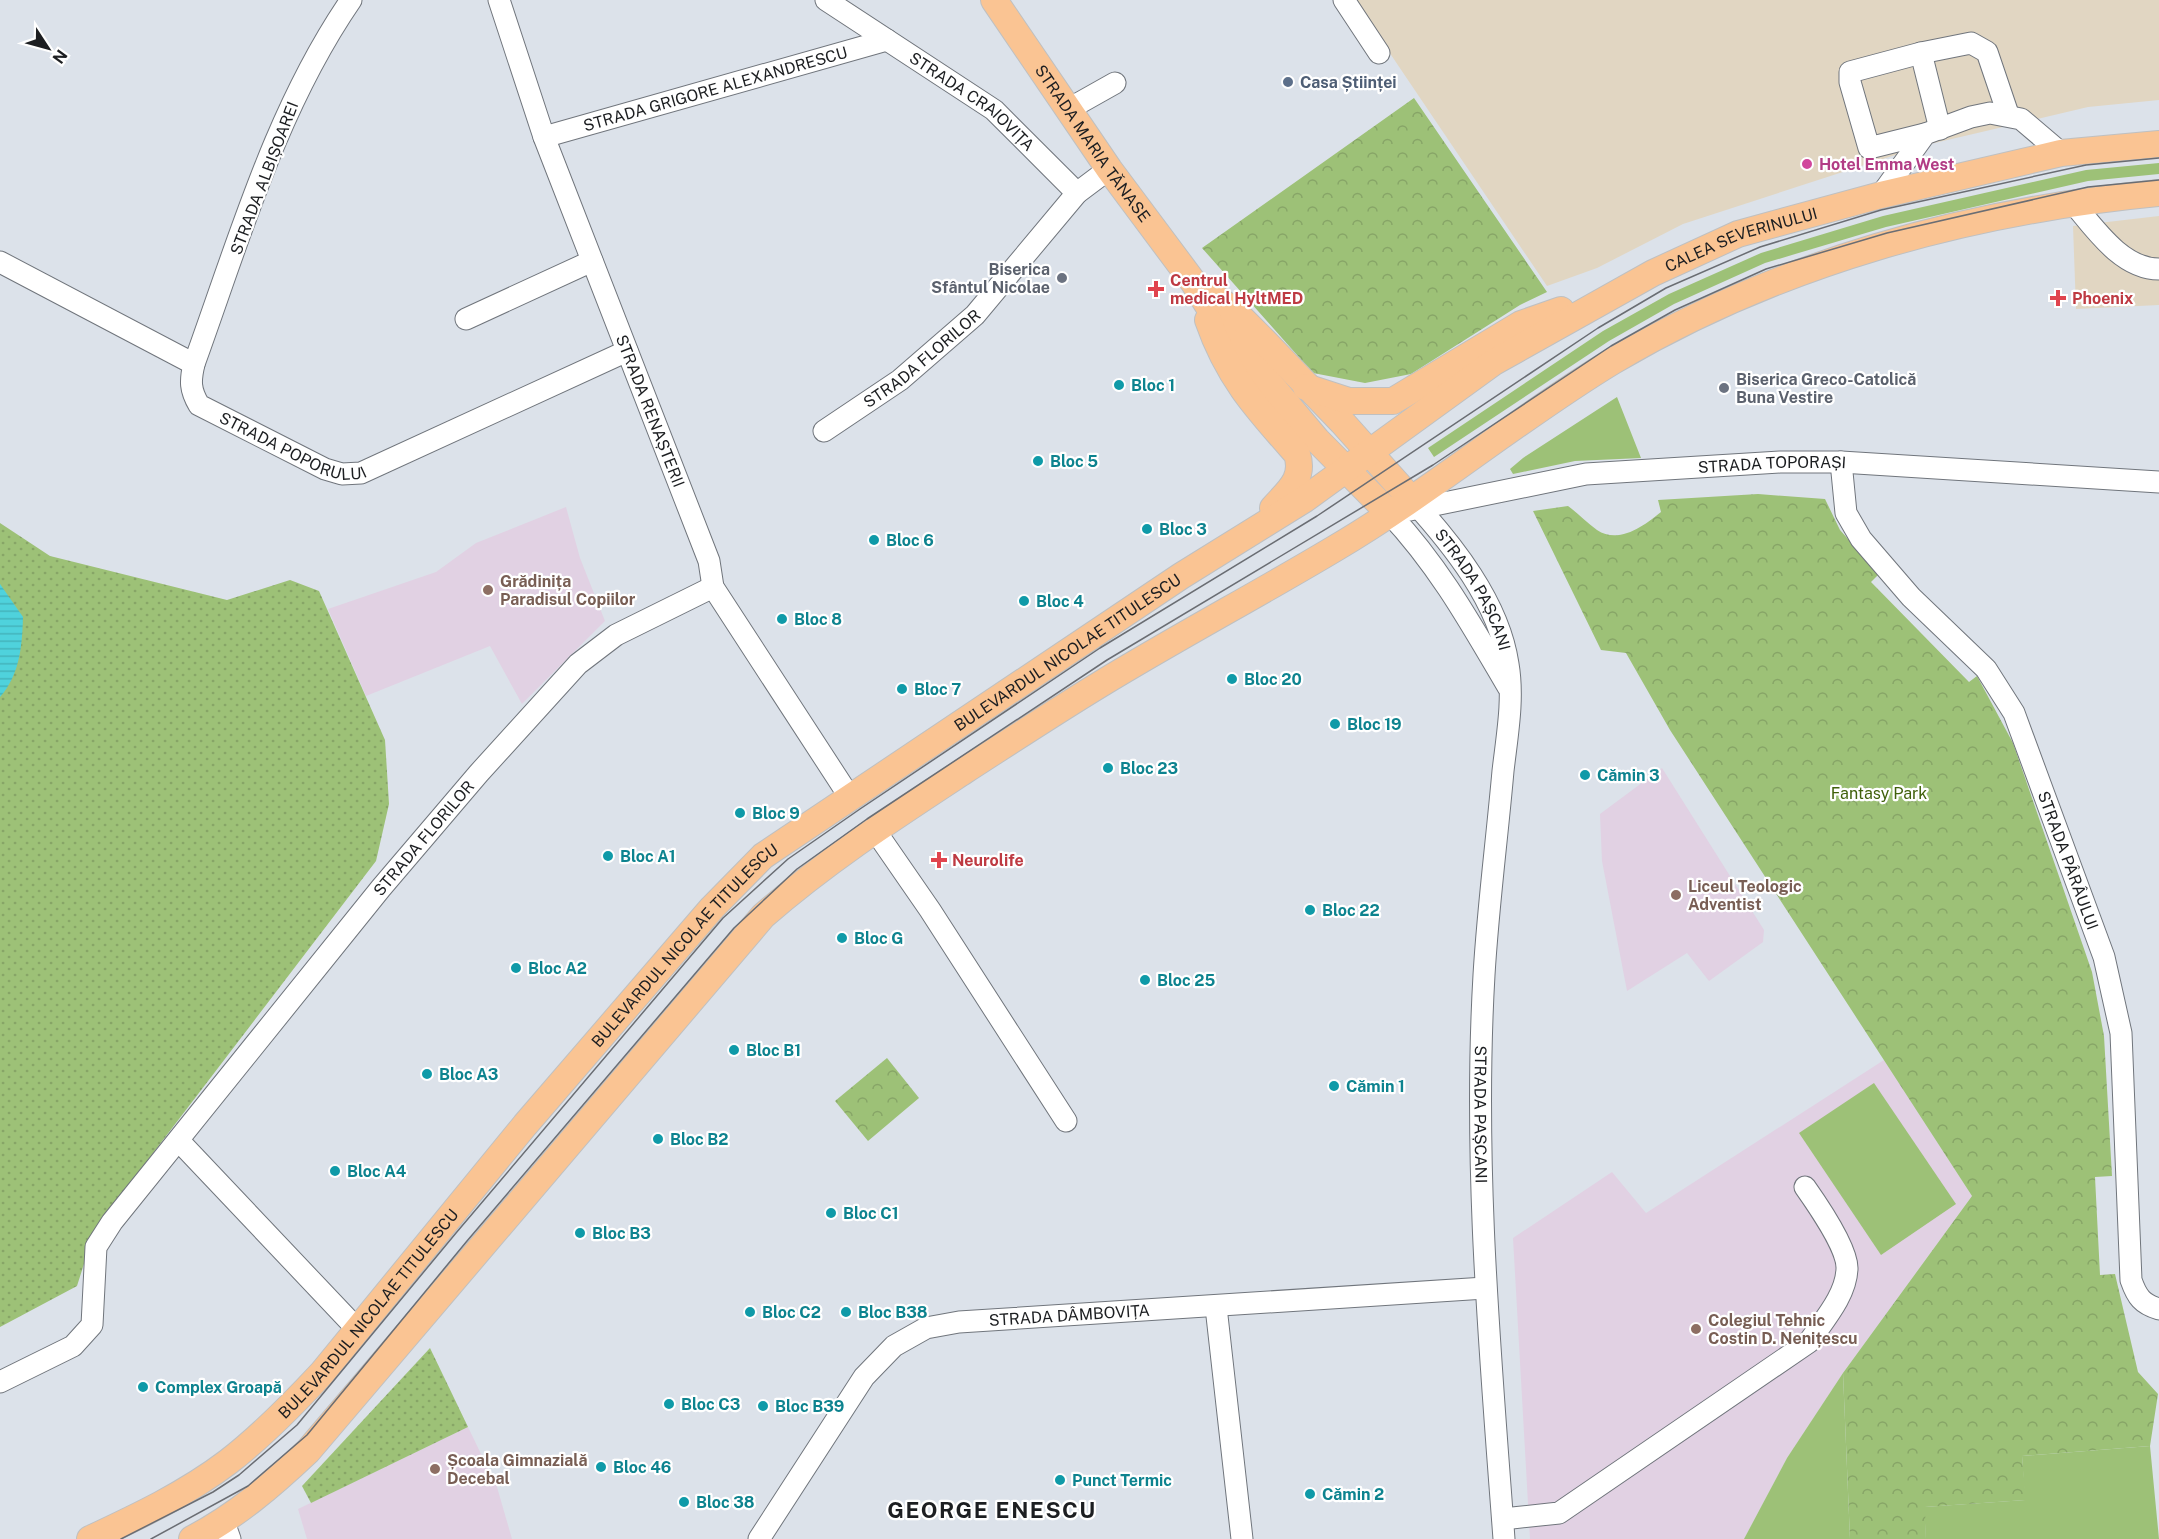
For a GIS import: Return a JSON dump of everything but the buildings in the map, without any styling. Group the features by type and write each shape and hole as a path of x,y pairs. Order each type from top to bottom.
{"main road":[{"name":"STRADA MARIA TĂNASE","path":"994,0 1067,110 1194,283 1219,323 1298,419 1389,513"},
{"name":"CALEA SEVERINULUI","path":"1370,452 1494,362 1653,273 1738,234 1881,195 2061,153 2159,144"},
{"path":"192,1539 227,1531 257,1497 324,1433 763,916 810,875 874,830 1100,684 1338,547 1389,513 1415,504 1609,364 1722,303 1834,259 1886,243 2012,214 2159,193"},
{"name":"STRADA MARIA TĂNASE","path":"1194,283 1233,310 1370,452 1415,504"},
{"path":"1194,283 1218,350 1237,384 1297,454 1301,465 1296,484 1247,534"},
{"path":"1306,387 1349,401 1393,401 1521,324 1556,311 1594,304"},
{"name":"BULEVARDUL NICOLAE TITULESCU","path":"90,1539 172,1499 228,1462 293,1403 518,1133 712,908 763,856 849,796 1247,534 1305,499 1370,452"}],"street":[{"name":"STRADA ALBIȘOAREI","path":"194,364 282,123 328,34 351,0"},
{"name":"STRADA RENAȘTERII","path":"499,0 544,137 710,561 713,586 849,796"},
{"name":"STRADA CRAIOVIȚA","path":"826,0 994,110 1077,193"},
{"path":"1344,0 1378,53"},
{"name":"STRADA GRIGORE ALEXANDRESCU","path":"544,137 886,40"},
{"path":"2008,114 1987,52 1971,43 1921,53 1850,72 1850,82 1869,148 1933,131 1980,115 2008,114 2021,119 2061,153"},
{"path":"1881,195 1933,131 1921,53"},
{"path":"1067,110 1115,83"},
{"path":"1077,193 1109,169"},
{"name":"STRADA FLORILOR","path":"824,431 900,380 975,315 1077,193"},
{"path":"2074,204 2120,254 2137,264 2159,269"},
{"path":"466,319 592,261"},
{"path":"0,262 194,364"},
{"name":"STRADA POPORULUI","path":"194,364 190,383 192,393 199,405 325,469 342,474 361,472 627,351"},
{"name":"STRADA TOPORAȘI","path":"1415,504 1586,474 1780,462 1841,462 2159,482"},
{"name":"STRADA PÂRÂULUI","path":"1841,462 1846,513 1861,539 1911,597 1986,669 2014,713 2058,827 2104,957 2121,1033 2131,1280 2137,1296 2147,1305 2159,1309"},
{"name":"STRADA PAȘCANI","path":"1415,504 1443,536 1495,618 1504,640 1511,692 1484,974 1480,1124 1485,1288 1503,1529"},
{"name":"STRADA PAȘCANI","path":"1389,513 1420,546 1439,572 1511,692"},
{"name":"STRADA FLORILOR","path":"0,1382 73,1346 92,1325 96,1247 112,1222 381,888 479,773 578,664 616,635 713,586"},
{"path":"874,830 930,910 1066,1121"},
{"path":"179,1141 357,1329"},
{"path":"1503,1529 1559,1513 1809,1342 1837,1302 1847,1268 1831,1227 1805,1187"},
{"name":"STRADA DÂMBOVIȚA","path":"759,1539 864,1377 894,1346 926,1328 959,1322 1485,1288"},
{"path":"1216,1307 1242,1539"}],"shaded area":[{"path":"1354,0 2159,0 2159,100 2088,107 1926,145 1683,224 1597,268 1547,286"},
{"path":"2159,216 2159,305 2076,309 2073,226"},
{"name":"Grădinița Paradisul Copiilor","path":"566,507 580,558 605,621 522,704 490,646 366,696 328,609 436,572 476,543"},
{"name":"Liceul Teologic Adventist","path":"1662,768 1764,930 1763,942 1709,981 1687,953 1627,991 1602,861 1600,814"},
{"name":"Colegiul Tehnic Costin D. Nenițescu","path":"1884,1060 1972,1196 1843,1373 1787,1458 1744,1539 1530,1539 1513,1238 1612,1172 1646,1213"},
{"name":"Școala Gimnazială Decebal","path":"468,1427 497,1487 512,1539 307,1539 298,1509"}],"green space":[{"path":"1414,98 1547,292 1520,305 1411,374 1365,383 1313,373 1202,248"},
{"path":"2159,163 2159,174 2088,181 1886,227 1765,263 1674,304 1609,341 1434,457 1428,448 1603,331 1669,294 1761,253 1883,216 2086,170"},
{"path":"1617,397 1641,458 1575,461 1513,474 1510,469 1523,458"},
{"name":"Fantasy Park","path":"1758,494 1825,499 1840,530 1879,574 1871,582 1969,682 1977,676 2013,743 2092,972 2104,1036 2112,1176 2095,1177 2100,1275 2115,1274 2138,1372 2158,1394 2150,1446 2022,1456 2026,1500 1925,1507 1926,1539 1850,1539 1843,1373 1972,1196 1670,730 1626,653 1601,650 1533,511 1568,506 1597,530 1614,535 1631,532 1661,512 1658,500"},
{"path":"0,523 50,556 227,600 290,580 319,591 385,740 389,804 376,861 95,1229 77,1286 0,1327"},
{"path":"887,1058 919,1098 868,1141 835,1101"},
{"path":"1874,1083 1956,1204 1881,1255 1799,1133"},
{"path":"430,1348 468,1427 311,1503 302,1486"},
{"path":"1843,1373 1850,1539 1744,1539 1787,1458"},
{"path":"2150,1446 2159,1539 1926,1539 1924,1507 2025,1500 2022,1456"}],"water":[{"path":"0,584 23,617 19,659 12,679 0,697"}],"tram line":[{"path":"121,1539 213,1492 239,1475 297,1425 723,918 788,859 860,809 1100,648 1317,516 1598,328 1666,288 1760,247 1881,210 2086,165 2159,158"},
{"path":"151,1539 248,1486 307,1435 467,1241 734,928 797,869 867,819 1107,660 1433,465 1611,346 1675,310 1766,269 1887,233 2088,187 2159,180"}],"place":[{"name":"Casa Științei","path":"1288,82"},
{"name":"Hotel Emma West","path":"1807,164"},
{"name":"Biserica Sfântul Nicolae","path":"1062,278"},
{"name":"Centrul medical HyltMED","path":"1156,289"},
{"name":"Phoenix","path":"2058,298"},
{"name":"Bloc 1","path":"1119,385"},
{"name":"Biserica Greco-Catolică Buna Vestire","path":"1724,388"},
{"name":"Bloc 5","path":"1038,461"},
{"name":"Bloc 3","path":"1147,529"},
{"name":"Bloc 6","path":"874,540"},
{"name":"Grădinița Paradisul Copiilor","path":"488,590"},
{"name":"Bloc 4","path":"1024,601"},
{"name":"Bloc 8","path":"782,619"},
{"name":"Bloc 20","path":"1232,679"},
{"name":"Bloc 7","path":"902,689"},
{"name":"Bloc 19","path":"1335,724"},
{"name":"Bloc 23","path":"1108,768"},
{"name":"Cămin 3","path":"1585,775"},
{"name":"Bloc 9","path":"740,813"},
{"name":"Bloc A1","path":"608,856"},
{"name":"Neurolife","path":"939,860"},
{"name":"Liceul Teologic Adventist","path":"1676,895"},
{"name":"Bloc 22","path":"1310,910"},
{"name":"Bloc G","path":"842,938"},
{"name":"Bloc A2","path":"516,968"},
{"name":"Bloc 25","path":"1145,980"},
{"name":"Bloc B1","path":"734,1050"},
{"name":"Bloc A3","path":"427,1074"},
{"name":"Cămin 1","path":"1334,1086"},
{"name":"Bloc B2","path":"658,1139"},
{"name":"Bloc A4","path":"335,1171"},
{"name":"Bloc C1","path":"831,1213"},
{"name":"Bloc B3","path":"580,1233"},
{"name":"Bloc C2","path":"750,1312"},
{"name":"Bloc B38","path":"846,1312"},
{"name":"Colegiul Tehnic Costin D. Nenițescu","path":"1696,1329"},
{"name":"Complex Groapă","path":"143,1387"},
{"name":"Bloc C3","path":"669,1404"},
{"name":"Bloc B39","path":"763,1406"},
{"name":"Bloc 46","path":"601,1467"},
{"name":"Școala Gimnazială Decebal","path":"435,1469"},
{"name":"Punct Termic","path":"1060,1480"},
{"name":"Cămin 2","path":"1310,1494"},
{"name":"Bloc 38","path":"684,1502"}],"district":[{"name":"GEORGE ENESCU","path":"992,1510"}]}
